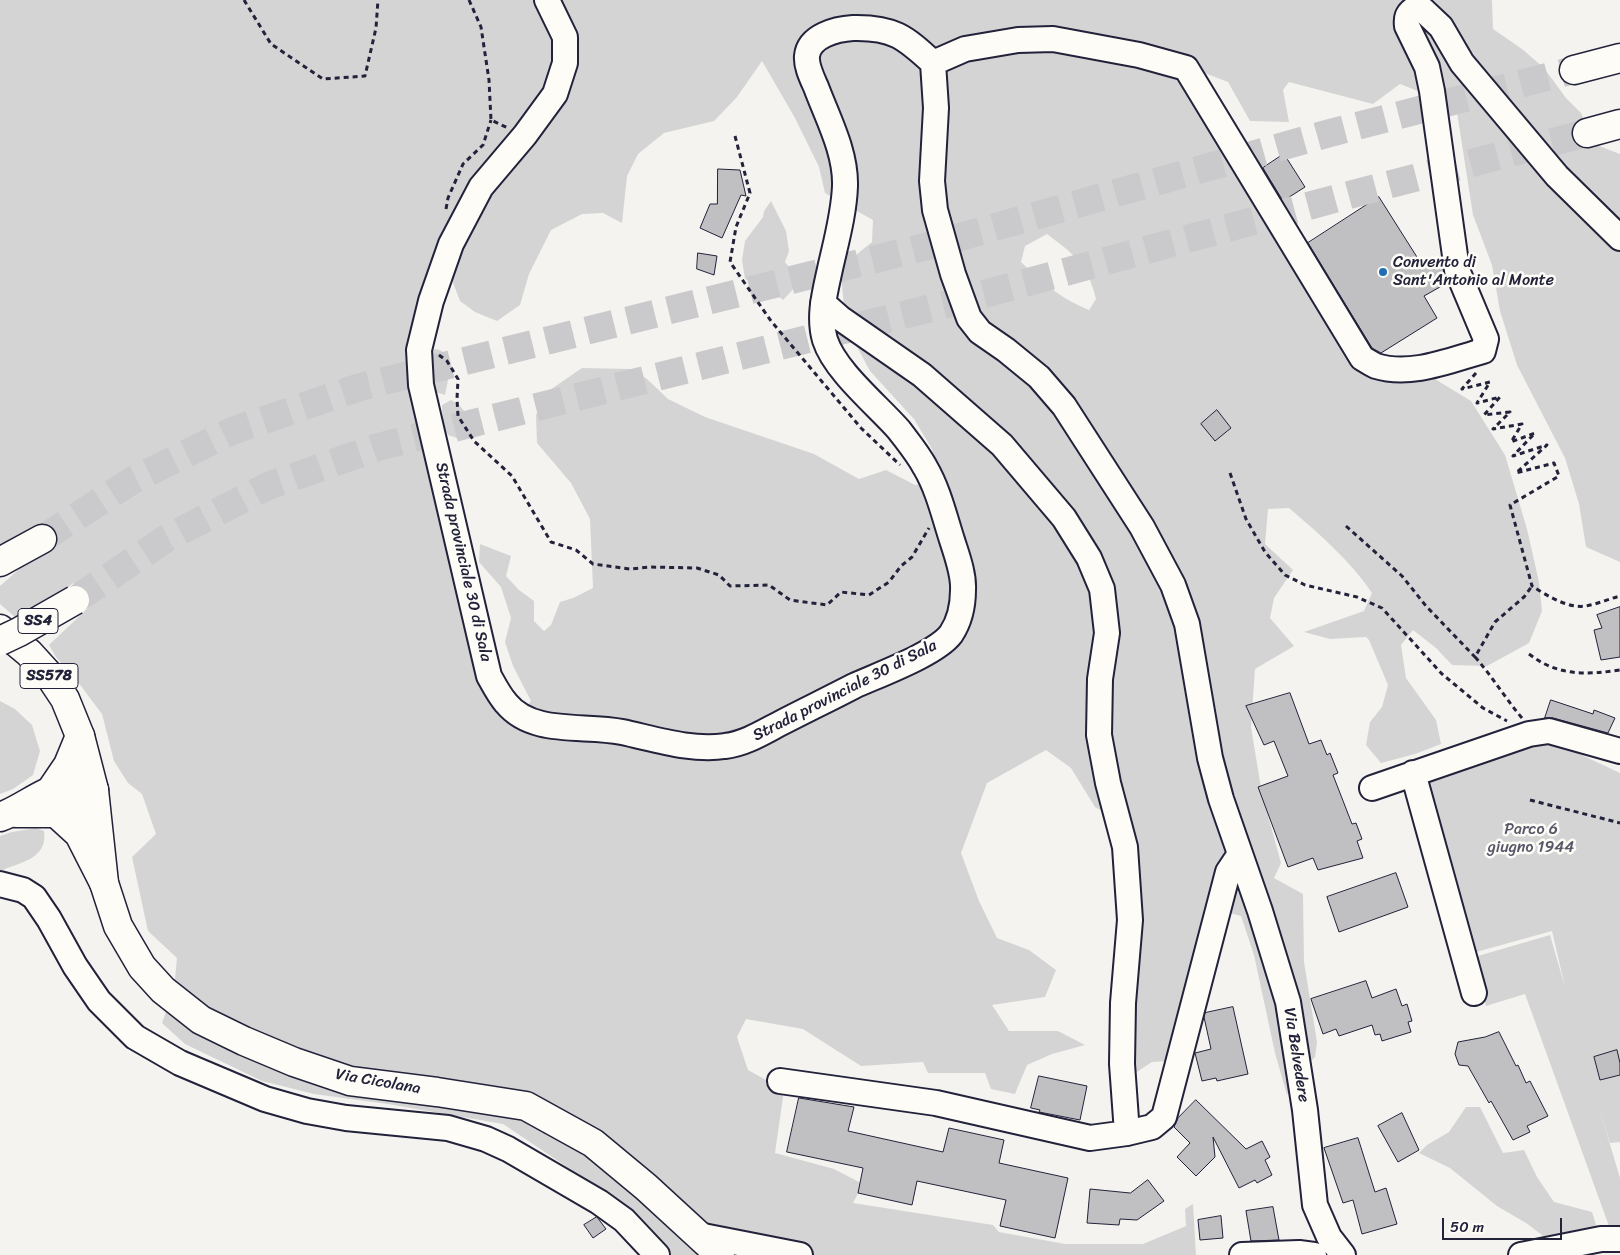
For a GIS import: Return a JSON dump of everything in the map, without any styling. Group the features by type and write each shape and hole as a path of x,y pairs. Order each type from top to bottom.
{"main road":[{"path":"1574,70 1620,58"},
{"path":"1587,133 1620,124"},
{"path":"0,562 42,539"},
{"name":"SS4","path":"0,641 75,600"},
{"name":"SS578","path":"0,629 28,653 49,675 65,699 80,736 94,790"},
{"path":"53,803 80,736"},
{"path":"6,815 53,803 69,785 94,790"},
{"name":"Via Cicolana","path":"94,790 104,883 118,926 142,967 163,990 201,1020 294,1062 350,1081 526,1106 592,1143 646,1187 720,1255"},
{"path":"53,803 79,834 104,883"}],"street":[{"name":"Strada provinciale 30 di Sala","path":"547,0 565,37 565,63 555,94 525,135 481,187 451,244 431,301 419,350 421,385 489,676 505,702 518,716 536,724 615,731 689,746 726,746 748,740 861,683 897,668 940,644 950,635 958,620 964,589 959,563 935,487 914,450 898,429 842,369 825,339 823,303 844,209 845,175 838,144 809,70 807,56 811,45 822,36 843,29 873,28 896,34 912,44 933,63"},
{"path":"780,1081 936,1103 1090,1138 1127,1133 1152,1126 1164,1117 1228,872 1240,854 1221,799 1210,758 1187,624 1173,586 1142,527 1064,406 1039,377 980,332 969,318 953,274 935,210 932,181 936,108 933,63 965,50 1018,40 1052,39 1139,55 1186,68 1362,358 1376,366 1401,369 1420,368 1483,351 1486,339 1457,270 1432,91 1427,67 1407,26 1406,19 1414,9 1423,10 1441,27 1462,63 1557,176 1620,238"},
{"path":"823,303 840,318 922,375 1002,445 1064,518 1089,558 1102,589 1107,633 1100,679 1099,735 1108,783 1125,846 1130,920 1123,1003 1122,1064 1127,1133"},
{"path":"1372,788 1539,732 1620,751"},
{"path":"1413,774 1474,993"},
{"name":"Via Belvedere","path":"1240,854 1288,1002 1305,1110 1315,1205 1329,1237 1343,1255"},
{"path":"0,884 23,890 34,897 50,920 75,966 99,1001 134,1037 180,1064 265,1099 307,1111 346,1118 448,1128 486,1139 508,1149 599,1202 624,1220 657,1255"},
{"path":"698,1235 800,1255"},
{"path":"1534,1254 1601,1240 1620,1239"},
{"path":"1592,1242 1620,1249"},
{"path":"1242,1255 1299,1253 1314,1255"}],"path":[{"path":"244,0 271,44 322,79 365,76 376,28 378,0"},
{"path":"469,0 480,27 489,80 491,120 525,135"},
{"path":"424,330 435,352 448,361 458,379 458,416 474,441 512,476 551,542 576,550 593,564 630,569 649,567 697,568 719,575 730,586 769,585 790,600 826,605 841,592 869,595 889,582 901,566 912,557 941,506"},
{"path":"1472,354 1479,371 1462,389 1490,382 1477,403 1500,397 1484,415 1510,412 1493,429 1522,424 1511,442 1535,432 1513,456 1547,445 1516,472 1554,463 1559,476 1510,505 1532,586 1573,606 1584,606 1620,596"},
{"path":"1230,473 1246,519 1265,552 1285,576 1305,585 1357,597 1382,608 1442,674 1483,708 1539,732"},
{"path":"1346,526 1402,576 1426,606 1494,679 1506,699 1524,722 1539,732"},
{"path":"1475,657 1495,622 1524,597 1532,586"},
{"path":"1529,654 1539,662 1562,672 1590,673 1620,670"},
{"path":"1530,800 1620,823"}],"green space":[{"path":"0,0 1492,0 1493,29 1522,49 1544,68 1566,98 1581,113 1594,144 1620,154 1620,562 1586,547 1579,504 1565,458 1517,365 1500,311 1492,265 1473,215 1456,106 1400,84 1373,104 1289,82 1283,90 1289,122 1250,121 1228,82 1202,72 1190,93 1204,123 1362,337 1390,362 1430,376 1471,401 1505,455 1527,529 1539,582 1542,611 1529,643 1487,666 1452,665 1436,648 1413,630 1401,645 1406,678 1436,720 1441,744 1415,754 1381,763 1366,745 1370,722 1382,707 1388,685 1369,640 1366,637 1330,639 1304,632 1364,611 1372,593 1344,558 1289,508 1268,509 1265,544 1293,570 1274,598 1270,618 1294,646 1255,669 1251,727 1262,794 1281,863 1274,878 1303,894 1304,962 1317,1042 1315,1057 1296,1075 1287,1095 1275,1053 1254,955 1241,916 1230,913 1205,958 1167,1061 1152,1062 1129,1077 1127,825 1095,807 1071,768 1046,750 987,783 961,853 979,901 997,938 1029,950 1056,970 1045,997 992,1005 1009,1031 1058,1031 1085,1045 1052,1054 1027,1065 1015,1094 991,1089 985,1073 928,1073 923,1062 861,1066 803,1029 746,1019 737,1037 748,1070 784,1090 775,1153 834,1169 863,1184 853,1203 993,1225 999,1232 1065,1244 1143,1244 1186,1226 1185,1209 1193,1204 1196,1255 665,1255 612,1197 503,1124 388,1104 314,1094 262,1081 185,1044 162,1023 174,989 177,958 148,931 132,857 156,834 142,794 128,783 114,761 102,714 56,657 49,645 89,607 73,583 23,624 0,604 0,586 44,547 21,544 0,546","holes":["762,61 795,118 819,167 825,193 873,220 872,242 851,259 841,275 844,306 872,330 856,345 870,371 914,419 932,449 942,479 915,485 886,470 859,479 814,454 705,417 668,399 647,379 630,369 582,368 547,392 536,415 537,443 571,483 590,519 593,588 560,602 551,625 544,631 534,621 534,601 519,590 506,576 511,556 480,544 479,562 501,587 511,618 505,642 513,666 531,701 515,719 503,720 487,698 472,662 453,567 419,344 435,278 452,280 460,301 475,312 497,321 520,305 529,274 551,230 582,214 603,213 622,223 627,176 638,154 664,133 714,121 737,97","1047,234 1079,261 1089,277 1096,299 1089,310 1070,301 1052,289 1021,262 1025,246"]},
{"path":"771,201 786,231 789,251 785,262 800,282 783,300 766,286 745,279 742,260 745,241 763,217 764,211"},
{"path":"435,349 442,351 448,361 449,375 445,395 436,392 431,374 431,353"},
{"path":"451,400 465,412 467,422 463,440 448,435 443,425 442,405"},
{"path":"0,701 15,709 32,725 40,751 33,775 13,789 0,794"},
{"name":"Parco 6 giugno 1944","path":"1552,741 1620,773 1620,1142 1610,1143 1598,1104 1620,1178 1620,1227 1610,1229 1525,994 1486,1006 1471,958 1550,935 1565,987 1552,931 1469,954 1424,777"},
{"path":"36,828 44,831 42,848 37,854 24,862 0,871 0,836"},
{"path":"1466,1107 1480,1107 1503,1153 1524,1150 1537,1177 1554,1202 1592,1212 1596,1225 1590,1232 1546,1238 1526,1223 1497,1206 1450,1168 1419,1153 1427,1145 1449,1132"}],"building":[{"path":"1284,154 1305,187 1283,201 1263,168"},
{"path":"718,169 740,170 746,196 741,195 722,238 700,228 710,204 717,204"},
{"name":"Convento di Sant'Antonio al Monte","path":"1379,197 1422,265 1440,257 1447,283 1424,296 1437,318 1381,353 1372,348 1308,243"},
{"path":"698,253 717,256 714,275 697,269"},
{"path":"1217,410 1231,428 1215,441 1201,424"},
{"path":"1620,607 1620,657 1601,660 1594,630 1602,628 1597,615"},
{"path":"1290,693 1309,744 1321,740 1327,755 1330,753 1338,773 1333,775 1352,824 1356,823 1362,839 1357,841 1363,858 1318,870 1313,858 1288,867 1258,787 1288,776 1274,741 1264,745 1246,706"},
{"path":"1551,700 1593,714 1594,710 1615,718 1608,733 1553,718 1545,718"},
{"path":"1396,873 1408,907 1339,932 1327,897"},
{"path":"1366,981 1372,998 1396,989 1402,1006 1407,1004 1412,1021 1408,1022 1411,1032 1382,1041 1380,1034 1375,1035 1372,1025 1339,1036 1336,1029 1323,1034 1311,999"},
{"path":"1233,1007 1248,1074 1217,1081 1216,1078 1202,1081 1195,1053 1211,1049 1204,1017 1205,1013"},
{"path":"1499,1032 1516,1066 1518,1065 1526,1083 1530,1081 1548,1116 1527,1126 1530,1132 1513,1140 1468,1066 1459,1065 1455,1054 1458,1042 1485,1037"},
{"path":"1617,1050 1620,1075 1600,1080 1594,1057"},
{"path":"1039,1076 1087,1086 1080,1120 1039,1112 1040,1110 1031,1108"},
{"path":"799,1098 854,1107 848,1131 943,1152 949,1128 1004,1140 999,1163 1068,1178 1055,1238 1000,1226 1006,1200 917,1181 912,1205 858,1193 863,1168 787,1152"},
{"path":"1196,1100 1246,1149 1262,1141 1270,1157 1265,1160 1272,1175 1257,1183 1255,1180 1239,1188 1213,1137 1215,1157 1196,1176 1177,1157 1190,1143 1174,1127 1178,1118"},
{"path":"1402,1113 1419,1150 1398,1162 1378,1126"},
{"path":"1358,1138 1375,1192 1386,1188 1397,1224 1362,1234 1353,1200 1343,1203 1324,1148"},
{"path":"1148,1180 1164,1201 1137,1220 1120,1219 1119,1225 1087,1223 1090,1189 1130,1193"},
{"path":"1273,1207 1279,1240 1251,1241 1246,1211"},
{"path":"1221,1216 1223,1238 1200,1240 1198,1220"},
{"path":"597,1217 606,1229 593,1238 584,1225"}],"tunnel":[{"path":"42,539 133,480 232,431 360,387 924,247 1330,133 1574,70"},
{"path":"75,600 167,538 268,486 378,447 951,303 1349,195 1587,133"}],"place":[{"name":"Convento di Sant'Antonio al Monte","path":"1383,272"}]}
